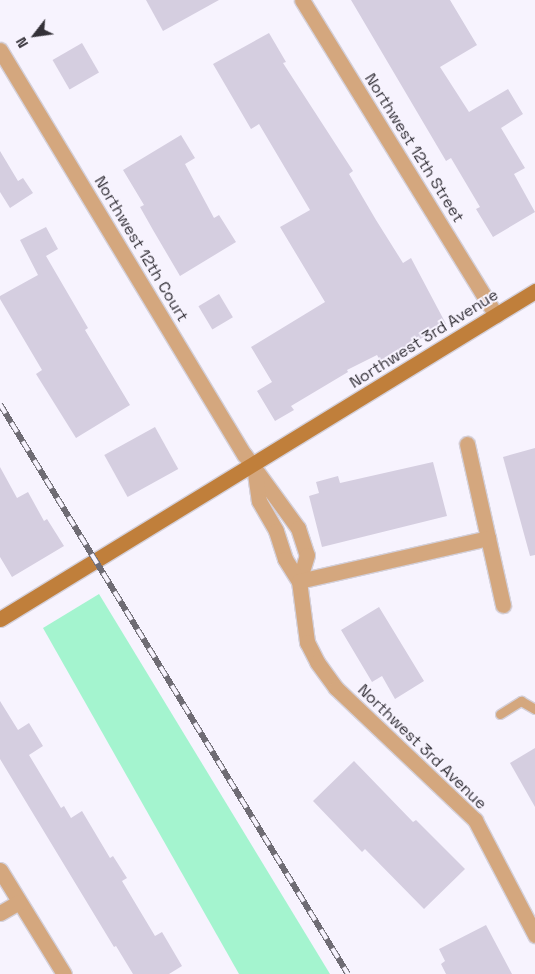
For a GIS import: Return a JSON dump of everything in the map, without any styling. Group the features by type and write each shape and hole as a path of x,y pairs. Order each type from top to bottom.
{"street":[{"name":"Northwest 12th Street","path":"302,0 496,315"},
{"name":"Northwest 12th Court","path":"0,50 244,454 254,465"},
{"name":"Northwest 3rd Avenue","path":"0,619 535,291"},
{"path":"468,444 503,605"},
{"name":"Northwest 3rd Avenue","path":"254,465 298,528 307,555 299,581 307,642 317,662 336,688 474,820 535,935"},
{"name":"Northwest 3rd Avenue","path":"254,465 259,501 276,531 285,559 299,581"},
{"path":"299,581 488,538"},
{"path":"0,870 64,974"},
{"path":"0,913 20,902"}],"lane":[{"path":"500,714 521,701 535,709"}],"green space":[{"path":"99,594 330,974 239,974 43,628"}],"building":[{"path":"146,0 219,0 163,31"},
{"path":"351,0 450,0 477,45 440,67 469,112 508,89 523,114 501,128 525,168 514,174 535,212 493,237 476,209 480,207 451,158 446,161"},
{"path":"269,33 286,62 283,63 353,171 349,174 376,220 403,263 411,258 446,324 381,362 377,355 347,370 348,372 291,406 294,410 275,421 257,391 272,382 251,347 325,302 280,227 310,210 259,124 251,129 213,64"},
{"path":"82,43 99,72 70,89 53,60"},
{"path":"181,135 195,158 185,164 214,218 219,215 236,242 180,276 140,207 144,205 123,170"},
{"path":"0,151 18,181 23,178 33,193 10,208 0,192"},
{"path":"46,227 58,249 46,256 88,328 85,330 130,405 76,438 36,374 42,370 0,299 0,296 38,275 20,240"},
{"path":"219,294 233,317 212,330 198,306"},
{"path":"155,427 178,469 128,497 104,455"},
{"path":"535,448 535,555 530,556 503,457"},
{"path":"433,462 447,516 322,547 309,496 319,493 316,482 338,476 340,483"},
{"path":"0,467 17,498 28,492 44,521 47,519 64,546 12,577 0,557"},
{"path":"379,607 424,681 395,699 382,676 372,682 341,630"},
{"path":"0,701 18,730 29,723 43,746 29,755 61,808 64,806 71,818 82,811 110,858 113,856 127,878 122,881 155,936 162,932 182,966 169,974 133,974 116,946 114,947 0,759"},
{"path":"535,748 535,807 510,763"},
{"path":"354,761 413,822 416,820 465,869 424,909 365,849 362,852 313,801"},
{"path":"486,925 512,974 446,974 441,964 445,961 439,949"}],"railway":[{"path":"0,404 348,974"}]}
